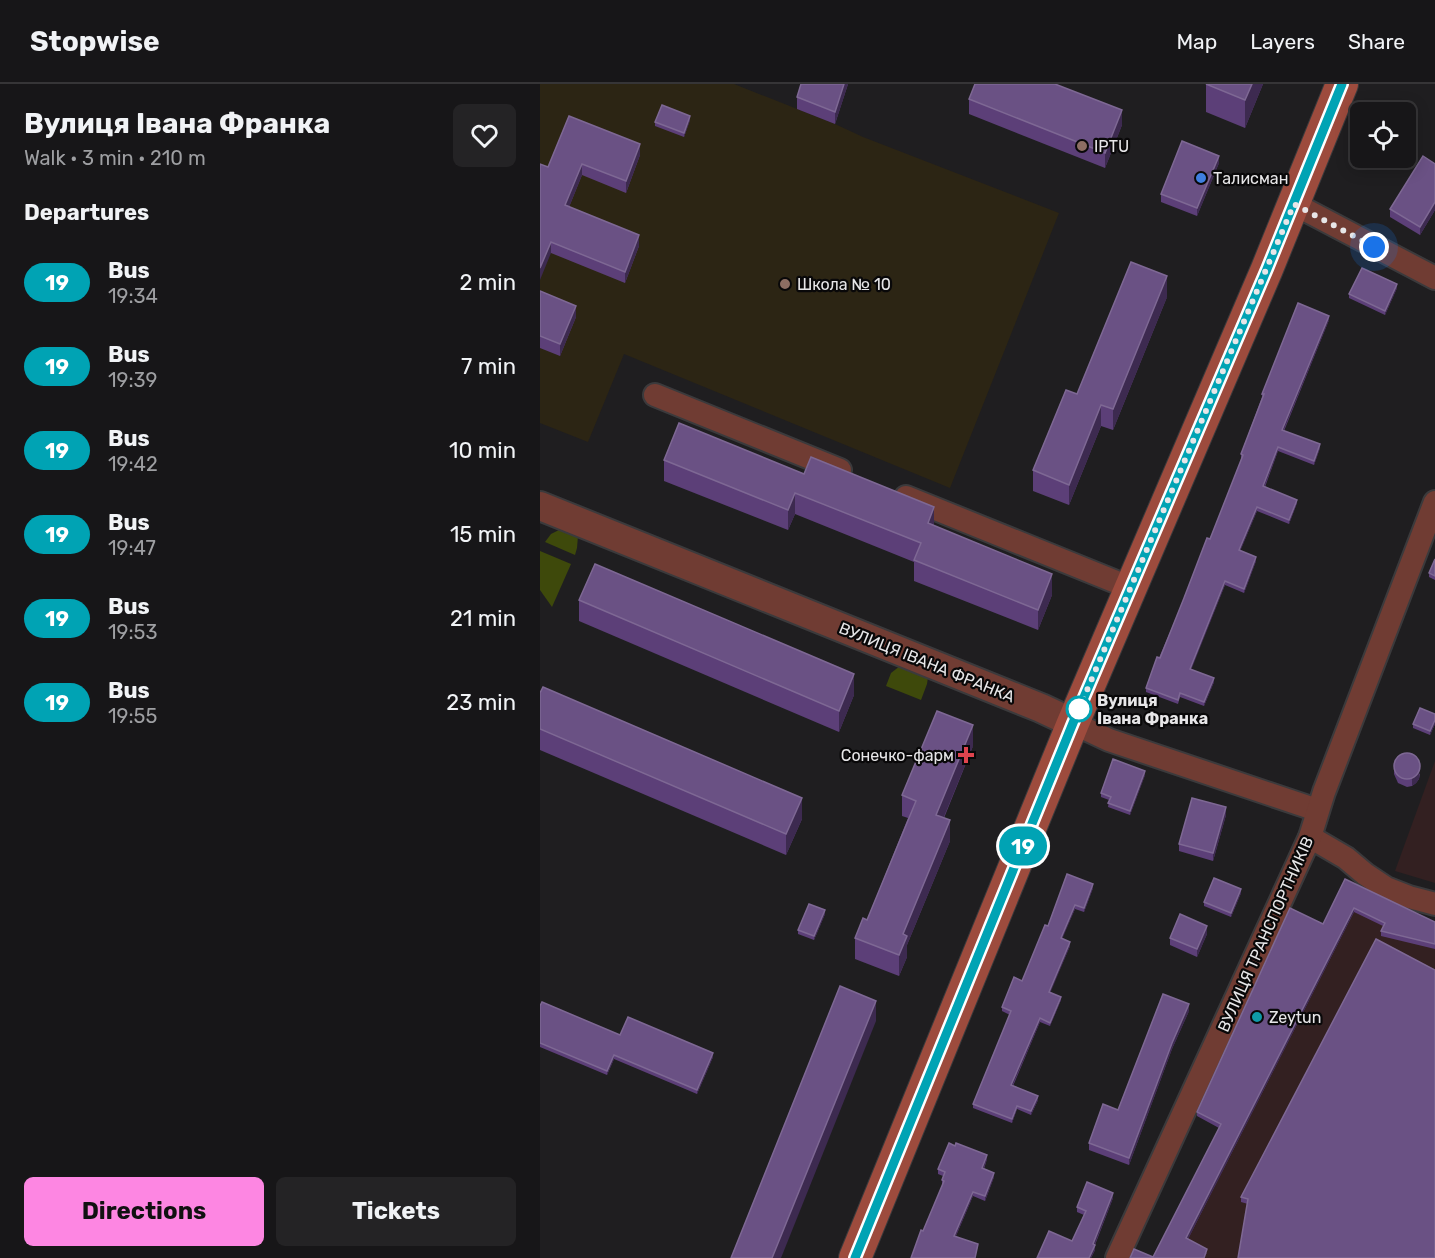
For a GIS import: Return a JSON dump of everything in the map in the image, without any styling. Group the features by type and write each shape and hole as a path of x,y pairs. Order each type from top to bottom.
{"main road":[{"path":"855,1258 1073,723 1294,204 1342,84"}],"street":[{"path":"1294,204 1435,278"},
{"path":"655,395 854,476"},
{"path":"887,489 1131,588"},
{"name":"ВУЛИЦЯ ТРАНСПОРТНИКІВ","path":"1117,1258 1311,837 1317,810 1435,502"},
{"name":"ВУЛИЦЯ ІВАНА ФРАНКА","path":"540,506 1041,708 1109,740 1317,810"},
{"path":"1311,837 1346,858 1386,888 1435,904"}],"shaded area":[{"name":"Школа № 10","path":"540,84 734,84 1059,213 950,488 624,354 588,442 540,423"},
{"path":"1435,761 1435,883 1395,871"},
{"path":"1345,884 1435,926 1435,1258 1156,1258"}],"green space":[{"path":"561,529 578,536 575,555 545,542 551,534"},
{"path":"540,551 571,564 552,607 540,590"},
{"path":"900,666 928,677 921,700 886,686 891,673"}],"building":[{"path":"801,84 844,84 835,112 797,97"},
{"name":"IPTU","path":"975,84 1055,84 1122,110 1105,153 969,99"},
{"path":"1206,84 1252,84 1245,100"},
{"path":"662,105 690,116 684,133 655,122"},
{"path":"569,116 640,144 626,181 582,164 565,205 639,235 625,272 551,242 540,268 540,164 548,167"},
{"path":"1182,141 1219,156 1197,208 1161,194"},
{"path":"1423,156 1435,164 1435,202 1420,227 1390,209"},
{"path":"1131,262 1167,276 1113,409 1101,405 1069,485 1033,470 1066,390 1077,394"},
{"path":"1362,268 1397,284 1385,311 1349,294"},
{"path":"540,291 576,306 560,344 540,336"},
{"path":"1298,303 1329,316 1282,430 1320,444 1314,461 1278,447 1263,486 1297,500 1289,520 1257,507 1239,550 1256,557 1244,589 1225,581 1190,669 1214,678 1204,702 1180,693 1178,700 1146,688 1207,538 1210,539 1243,455 1241,454 1264,394 1262,394"},
{"path":"679,423 804,474 811,457 934,507 928,523 1052,574 1038,610 914,560 921,543 795,493 788,510 664,460"},
{"path":"1435,559 1435,576 1429,573"},
{"path":"595,564 854,674 839,711 579,600"},
{"path":"543,687 802,798 786,834 540,729 540,693"},
{"path":"1420,708 1435,714 1430,731 1413,724"},
{"path":"937,711 973,725 936,815 950,820 903,934 907,936 899,955 855,938 863,918 867,920 916,801 902,795"},
{"path":"1407,753 1416,757 1420,766 1416,775 1407,779 1398,775 1394,766 1398,757"},
{"path":"1113,759 1145,771 1130,811 1108,803 1111,797 1101,793"},
{"path":"1192,798 1226,807 1213,853 1179,844"},
{"path":"1067,874 1093,884 1084,908 1075,905 1061,938 1070,942 1049,992 1061,997 1050,1023 1040,1018 1011,1085 1038,1096 1031,1111 1017,1106 1012,1119 973,1104 1011,1011 1002,1007 1014,977 1022,981 1045,925 1048,926"},
{"path":"1214,878 1241,889 1231,913 1204,902"},
{"path":"1345,879 1435,922 1435,944 1381,931 1385,923 1354,908 1186,1238 1207,1249 1204,1258 1130,1258 1134,1249 1153,1257 1221,1124 1197,1112 1290,908 1323,924"},
{"path":"809,904 825,910 814,936 798,930"},
{"path":"1180,914 1207,926 1197,949 1170,938"},
{"path":"1376,939 1435,970 1435,1258 1238,1258 1248,1199 1241,1197"},
{"path":"840,986 876,1001 772,1258 731,1258"},
{"path":"1163,994 1189,1004 1129,1158 1089,1143 1103,1104 1118,1110"},
{"path":"542,1002 620,1035 628,1017 713,1053 697,1090 614,1055 607,1071 540,1043 540,1006"},
{"path":"949,1143 955,1146 956,1143 987,1155 982,1168 994,1173 985,1196 973,1192 954,1236 978,1244 975,1258 911,1258 921,1230 923,1231 944,1181 942,1180 945,1172 938,1169"},
{"path":"1087,1182 1113,1193 1089,1258 1037,1258 1049,1231 1072,1241 1086,1211 1077,1207"}],"bus line":[{"name":"19","path":"855,1258 1073,723 1267,269 1342,84"}],"place":[{"name":"IPTU","path":"1082,146"},
{"name":"Талисман","path":"1201,178"},
{"name":"Школа № 10","path":"785,284"},
{"name":"Вулиця Івана Франка","path":"1079,709"},
{"name":"Сонечко-фарм","path":"966,755"},
{"name":"Zeytun","path":"1257,1017"}],"route":[{"path":"1079,709 1294,204 1374,247"}]}
